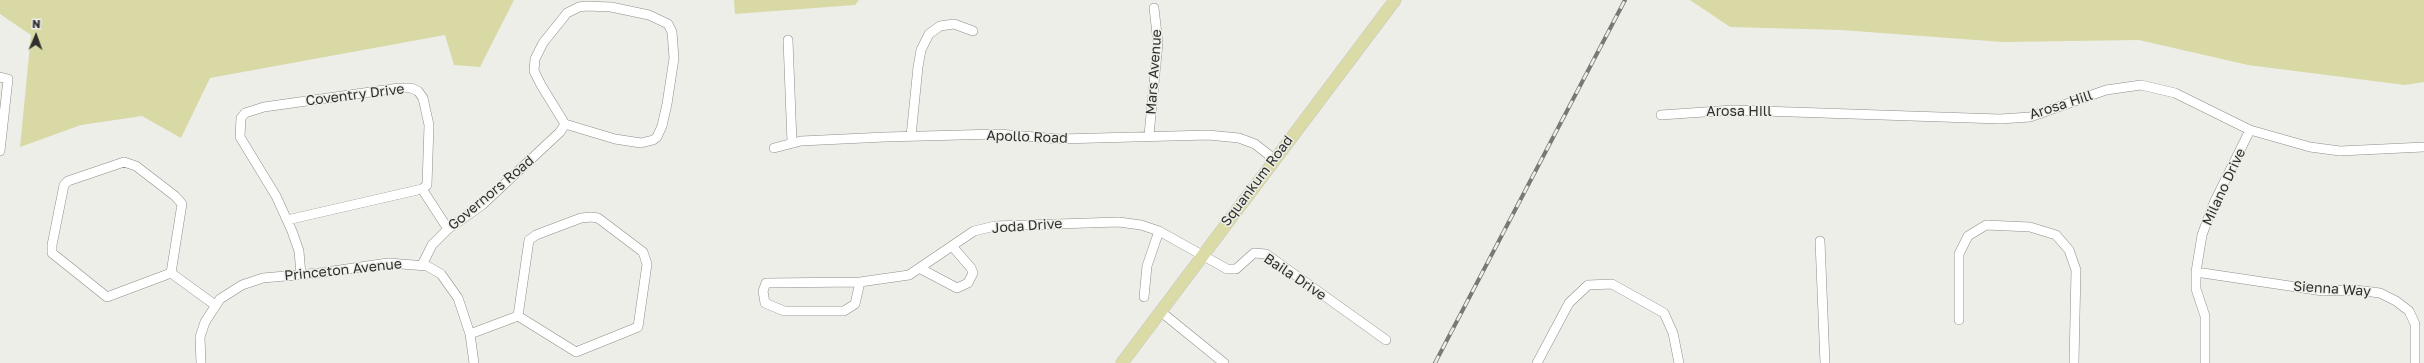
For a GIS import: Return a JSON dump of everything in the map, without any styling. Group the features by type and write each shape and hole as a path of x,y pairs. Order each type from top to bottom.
{"main road":[{"name":"Squankum Road","path":"1122,363 1202,254 1395,0"}],"street":[{"path":"579,7 611,7 648,15 668,24 673,37 674,58 667,104 662,126 657,137 642,143 615,139 565,124 557,113 534,70 535,59 543,43 567,13 579,7"},
{"name":"Mars Avenue","path":"1149,135 1158,43 1154,8"},
{"path":"911,136 919,61 921,50 929,34 940,26 954,24 972,31"},
{"path":"788,40 792,143"},
{"path":"0,78 8,79 0,151"},
{"name":"Arosa Hill","path":"1661,115 1733,110 1992,119 2030,118 2106,90 2141,85 2175,93 2250,130 2310,147 2340,151 2424,147"},
{"name":"Coventry Drive","path":"301,275 299,251 287,220 276,196 240,137 239,130 241,118 245,113 264,107 399,88 411,88 418,91 424,98 429,125 428,178 427,185 422,189"},
{"name":"Governors Road","path":"422,265 432,245 448,229 482,204 560,132 565,124"},
{"name":"Milano Drive","path":"2205,363 2205,316 2196,289 2196,272 2202,235 2212,210 2250,130"},
{"name":"Apollo Road","path":"774,148 801,141 911,136 998,134 1060,139 1149,135 1208,135 1239,138 1255,144 1274,159"},
{"path":"124,162 136,166 175,196 182,204 171,273 111,297 103,295 52,253 52,245 64,185 68,182 124,162"},
{"path":"287,220 422,189 448,229"},
{"path":"581,218 598,218 643,252 646,258 638,327 576,352 518,316 527,245 531,238 536,235 581,218"},
{"name":"Joda Drive","path":"860,282 855,304 844,311 784,311 765,303 763,291 766,283 860,282 909,275 921,269 974,231 995,226 1119,222 1142,225 1160,231 1202,254"},
{"path":"1959,320 1959,254 1968,236 1986,225 2030,227 2056,234 2069,250 2076,270 2074,363"},
{"path":"1144,297 1146,266 1160,231"},
{"path":"1820,241 1825,363"},
{"path":"921,269 957,288 968,283 973,273 971,268 952,246"},
{"name":"Baila Drive","path":"1202,254 1232,270 1236,269 1254,253 1266,254 1386,340"},
{"name":"Princeton Avenue","path":"201,363 200,337 215,305 226,294 252,281 388,262 422,265 442,274 458,298 470,334 474,363"},
{"name":"Sienna Way","path":"2196,272 2323,291 2355,290 2380,293 2396,301 2409,312 2416,324 2415,363"},
{"path":"171,273 215,305"},
{"path":"1537,363 1569,303 1588,285 1612,284 1664,313 1673,333 1679,363"},
{"path":"1160,311 1224,363"},
{"path":"470,334 518,316"}],"green space":[{"path":"0,0 514,0 480,67 454,65 445,35 210,78 181,138 142,116 81,125 20,147 31,35 0,14"},
{"path":"734,0 859,0 855,5 735,14"},
{"path":"1690,0 2424,0 2424,82 2405,85 2248,65 2139,40 2003,42 1841,30 1730,27"}],"railway":[{"path":"1435,363 1625,0"}]}
